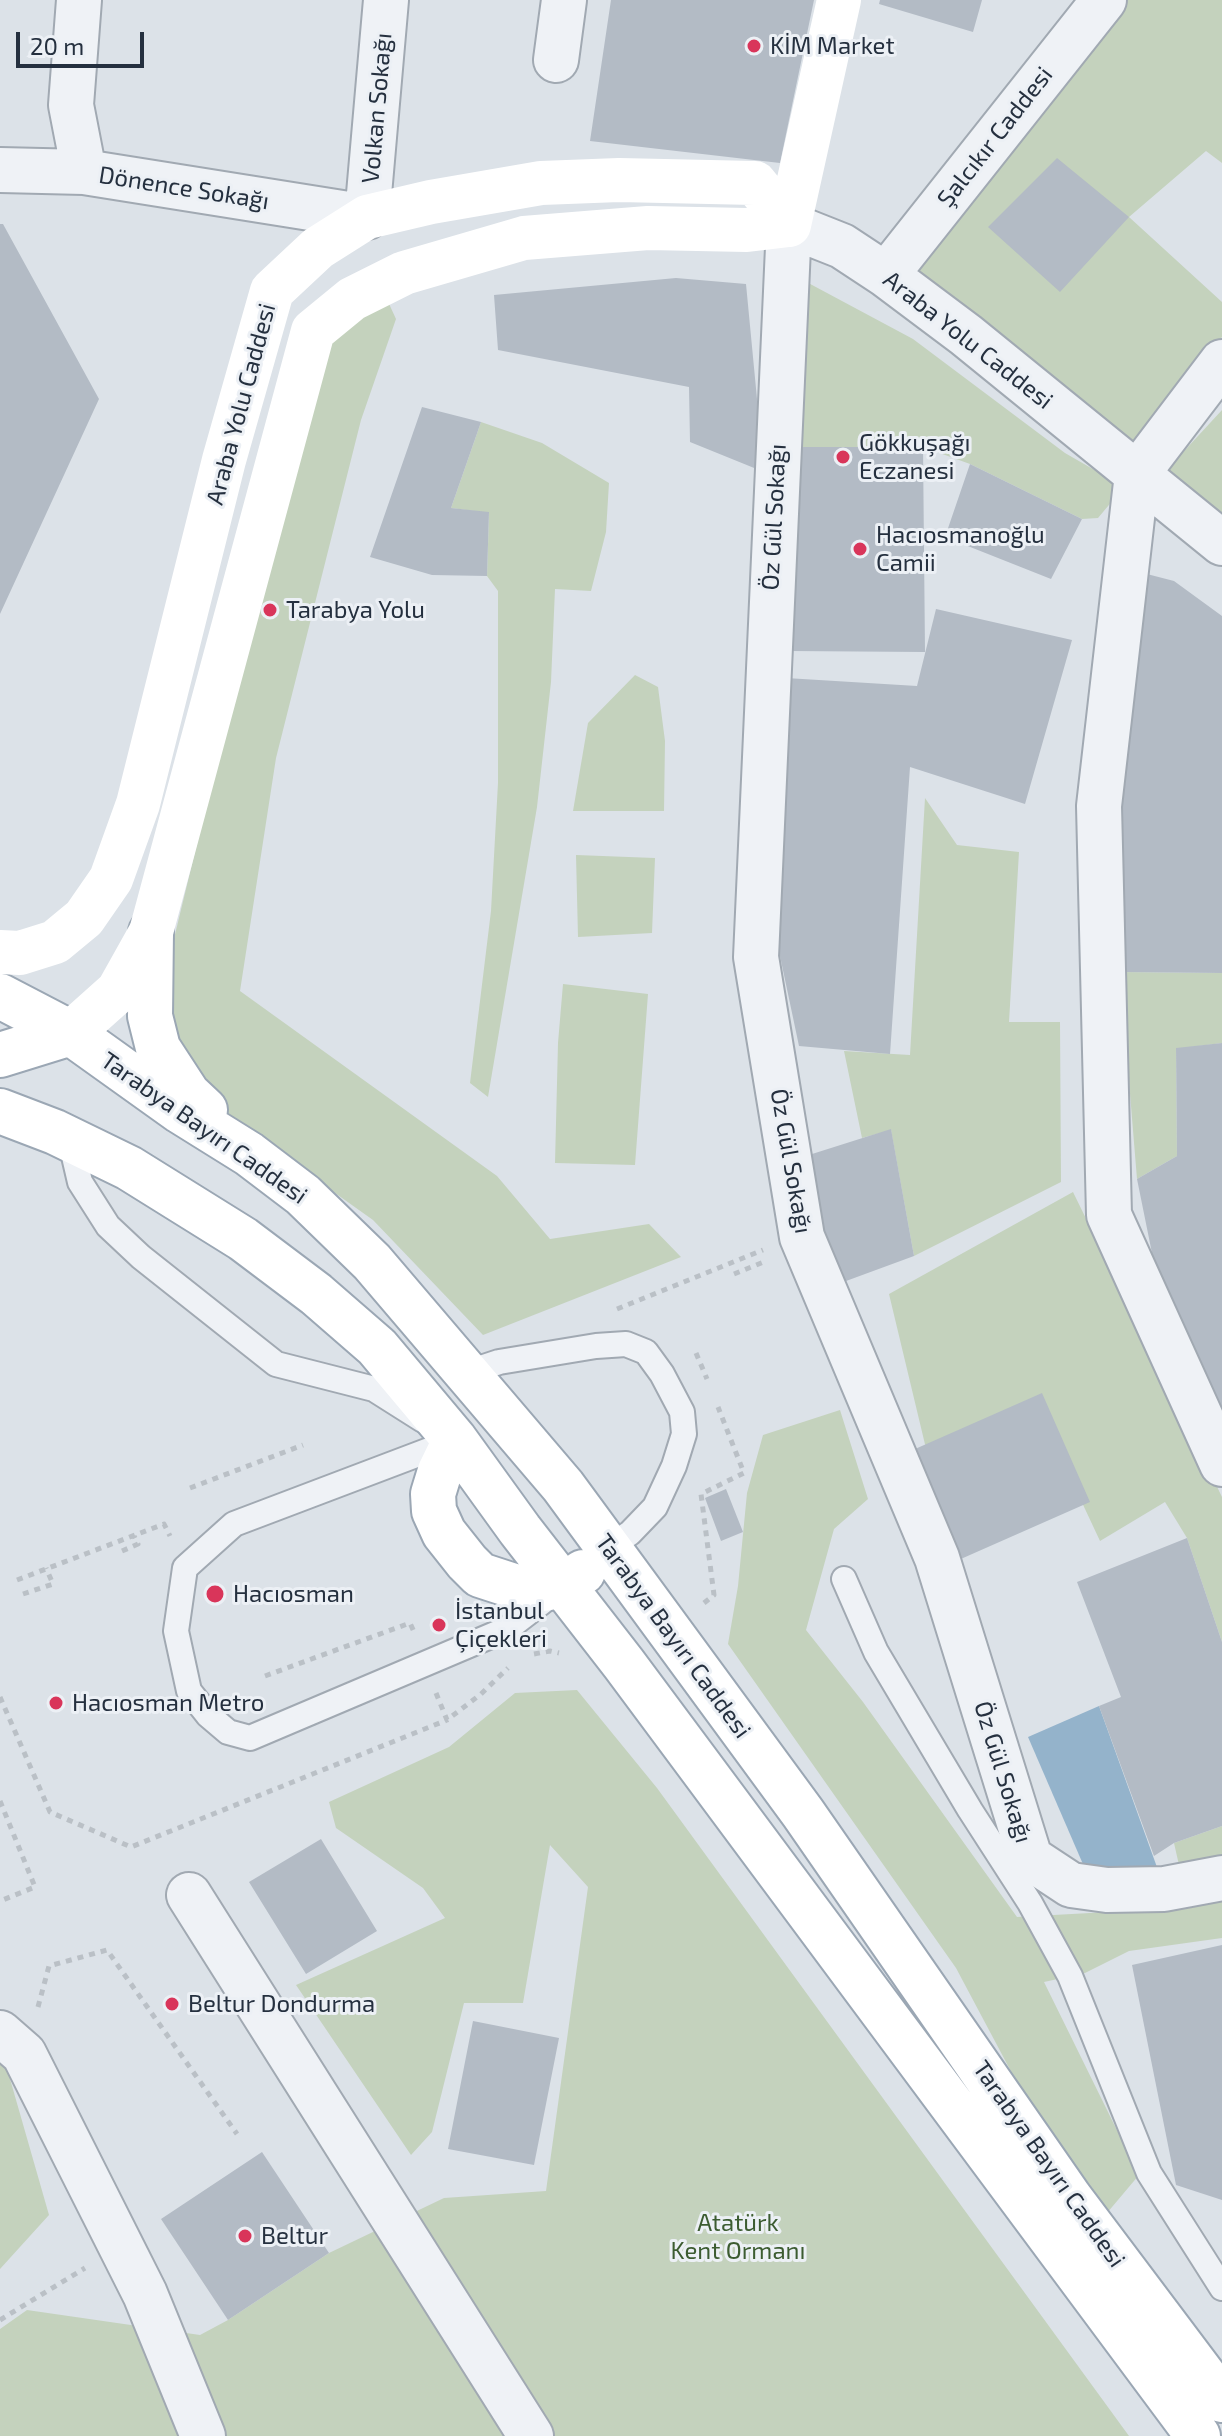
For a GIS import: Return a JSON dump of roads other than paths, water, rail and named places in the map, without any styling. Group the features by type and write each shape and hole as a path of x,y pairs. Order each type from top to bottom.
{"main road":[{"path":"789,225 839,0"},
{"name":"Araba Yolu Caddesi","path":"0,952 20,953 55,942 84,918 111,879 138,804 224,460 272,291 318,248 367,217 431,202 541,183 647,180 755,183 789,225"},
{"name":"Araba Yolu Caddesi","path":"71,1033 118,991 151,932 313,331 352,299 404,273 524,238 648,228 747,230 789,225"},
{"path":"151,932 150,1016 158,1048 188,1094 249,1154"},
{"name":"Tarabya Bayırı Caddesi","path":"0,996 71,1033 180,1111 249,1154 303,1195 372,1262 563,1486 803,1813 1070,2198 1222,2400"},
{"path":"0,1055 71,1033"},
{"name":"Tarabya Bayırı Caddesi","path":"0,1111 70,1139 129,1168 231,1231 316,1294 377,1347 455,1440 562,1586 624,1664 1198,2436"},
{"path":"455,1440 433,1494 434,1511 444,1533 480,1575 529,1591 562,1586 581,1574 608,1548"}],"street":[{"path":"79,0 71,105 84,172"},
{"name":"Volkan Sokağı","path":"367,217 386,0"},
{"path":"556,60 564,0"},
{"name":"Şalcıkır Caddesi","path":"886,275 1104,0"},
{"name":"Dönence Sokağı","path":"0,170 84,172 367,217"},
{"name":"Araba Yolu Caddesi","path":"789,225 842,246 886,275 966,335 1222,543"},
{"name":"Öz Gül Sokağı","path":"789,225 756,957 802,1237 937,1558 1030,1858 1071,1885 1107,1890 1164,1889 1222,1878"},
{"path":"1222,362 1137,474 1099,806 1109,1215 1222,1464"},
{"path":"189,1895 531,2436"},
{"path":"12,2043 145,2294 203,2436"}],"lane":[{"path":"70,1139 80,1182 108,1226 141,1257 264,1355 276,1364 374,1389 455,1440"},
{"path":"466,1373 499,1362 596,1346 626,1344 646,1352 662,1374 682,1412 684,1434 674,1466 655,1507 630,1533 608,1548"},
{"path":"455,1440 234,1524 185,1568 176,1631 189,1691 208,1715 228,1732 250,1738 507,1629 562,1586"},
{"path":"844,1579 876,1652 970,1810 1030,1903 1070,1976 1149,2173 1222,2288"}],"water":[{"path":"1099,1706 1158,1870 1092,1885 1028,1737"}],"place":[{"name":"KİM Market","path":"754,46"},
{"name":"Gökkuşağı Eczanesi","path":"843,457"},
{"name":"Hacıosmanoğlu Camii","path":"860,549"},
{"name":"Tarabya Yolu","path":"270,610"},
{"name":"Hacıosman","path":"215,1594"},
{"name":"İstanbul Çiçekleri","path":"439,1625"},
{"name":"Hacıosman Metro","path":"56,1703"},
{"name":"Beltur Dondurma","path":"172,2004"},
{"name":"Beltur","path":"245,2236"}],"park label":[{"name":"Atatürk Kent Ormanı","path":"738,2237"}]}
